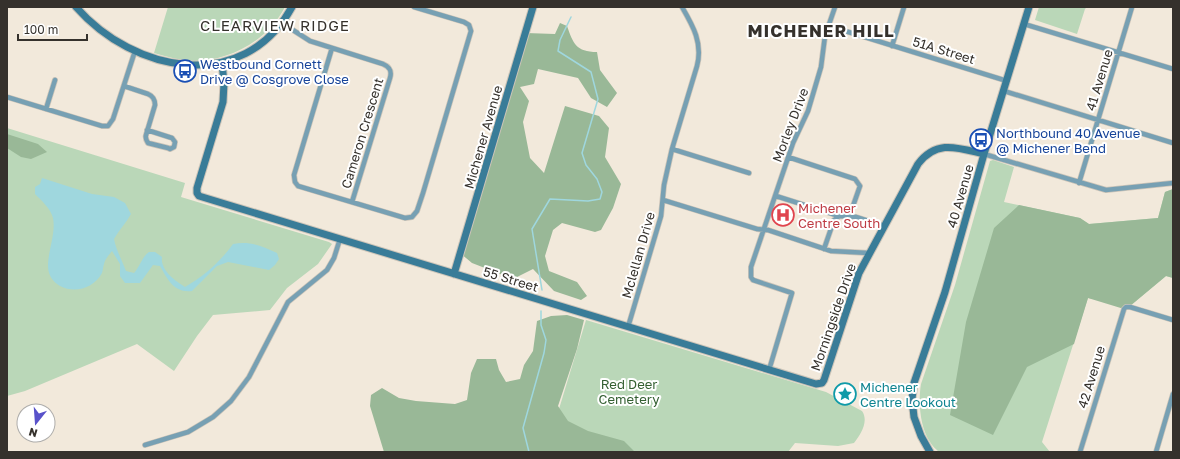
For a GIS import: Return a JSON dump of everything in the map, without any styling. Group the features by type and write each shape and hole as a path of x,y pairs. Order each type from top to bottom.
{"street":[{"path":"76,7 102,32 134,51 174,64 201,66 222,63 250,51 269,37 282,23 292,7"},
{"name":"Cameron Crescent","path":"352,202 391,72 388,67 383,64 332,48 294,175 294,180 298,186 404,218 412,217 416,214 471,34 470,28 464,22 414,7"},
{"name":"Michener Avenue","path":"454,274 533,7"},
{"name":"Mclellan Drive","path":"628,327 660,220 664,180 698,63 700,50 697,36 682,7"},
{"name":"Morley Drive","path":"769,370 792,293 755,282 751,279 751,267 788,157 808,111 819,75 825,36 835,7"},
{"path":"892,46 904,7"},
{"name":"40 Avenue","path":"930,452 917,427 913,407 913,390 916,376 946,292 984,154 1029,7"},
{"name":"41 Avenue","path":"1079,183 1132,7"},
{"path":"282,23 305,38 332,48"},
{"path":"1024,24 1173,69"},
{"name":"51A Street","path":"829,26 1007,81"},
{"path":"7,97 102,126 108,126 113,119 134,51"},
{"name":"55 Street","path":"222,63 224,84 223,102 197,193 202,197 769,370 820,384"},
{"path":"46,109 55,80"},
{"path":"124,86 153,97 155,105 147,130 145,137 148,142 170,149 174,147 175,142 172,138 147,130"},
{"path":"1004,91 1173,143"},
{"name":"Morningside Drive","path":"820,384 824,380 859,273 914,170 928,153 938,148 952,147 984,154"},
{"path":"672,149 749,173"},
{"path":"984,154 1107,190 1173,183"},
{"path":"788,157 855,179 860,186 854,203 850,209 833,222 824,249"},
{"path":"776,196 839,216 856,218 884,226"},
{"path":"663,200 757,230 764,230 824,249 869,253"},
{"path":"145,445 188,432 213,417 231,401 249,377 288,302 326,272 334,258 340,239"},
{"name":"42 Avenue","path":"1080,452 1124,309 1126,307 1130,307 1173,320"},
{"path":"1156,452 1173,394"}],"green space":[{"path":"168,7 285,7 278,19 258,39 234,53 207,60 193,61 154,53"},
{"path":"1039,7 1087,7 1077,34 1035,20"},
{"path":"560,23 567,26 576,45 590,52 597,52 600,70 617,93 607,107 591,98 578,78 538,69 534,84 520,87 529,101 523,122 530,158 544,173 565,106 599,116 609,128 605,157 621,184 613,208 601,230 595,232 562,223 553,230 545,256 549,271 577,282 587,296 581,300 554,291 533,269 513,279 472,263 460,253 526,33 555,34"},
{"path":"7,128 185,183 181,197 332,244 318,264 287,288 270,310 213,315 174,371 137,344 25,391 7,396"},
{"path":"7,134 38,144 47,152 31,159 21,157 7,148"},
{"path":"993,160 1014,167 1004,202 1080,218 1089,224 1158,218 1165,192 1173,189 1173,278 1166,276 1130,306 1088,298 1042,442 1050,452 939,452 930,442 922,422 920,406 921,384 955,285 990,161"},
{"path":"1173,189 1173,278 1166,276 1130,306 1124,309 1088,298 1074,344 1027,367 993,435 950,415 966,322 994,228 1019,205 1080,218 1089,224 1158,218 1165,192"},
{"path":"567,315 584,320 577,349 558,406 568,421 588,431 624,441 635,452 384,452 370,406 371,395 382,388 399,398 416,401 455,404 467,400 471,373 477,359 496,359 499,370 506,382 520,379 524,365 533,351 537,321 551,316"},
{"name":"Red Deer Cemetery","path":"586,320 826,392 862,411 865,419 863,427 854,443 838,446 795,443 788,452 635,452 565,430 559,409"}],"water":[{"path":"42,178 92,194 114,197 125,203 131,214 114,239 126,271 134,273 149,252 155,252 162,257 163,266 169,275 185,287 211,268 223,257 233,244 245,243 261,246 277,253 279,259 269,270 228,262 217,266 192,291 186,291 176,288 160,266 153,265 140,283 125,283 120,276 120,264 112,251 105,260 102,273 99,278 89,286 72,289 60,286 51,278 48,266 53,236 53,218 46,205 35,194 35,187 40,184"}],"waterway":[{"path":"542,290 532,229 550,199 588,201 600,199 602,192 597,179 586,165 582,153 598,99 591,72 558,51 560,40 571,17"},
{"path":"529,452 523,428 544,353 546,340 541,325 541,311"}],"place":[{"name":"Westbound Cornett Drive @ Cosgrove Close","path":"185,71"},
{"name":"Northbound 40 Avenue @ Michener Bend","path":"981,140"},
{"name":"Michener Centre South","path":"783,215"},
{"name":"Michener Centre Lookout","path":"845,394"}],"district":[{"name":"CLEARVIEW RIDGE","path":"275,25"},
{"name":"MICHENER HILL","path":"821,30"}]}
